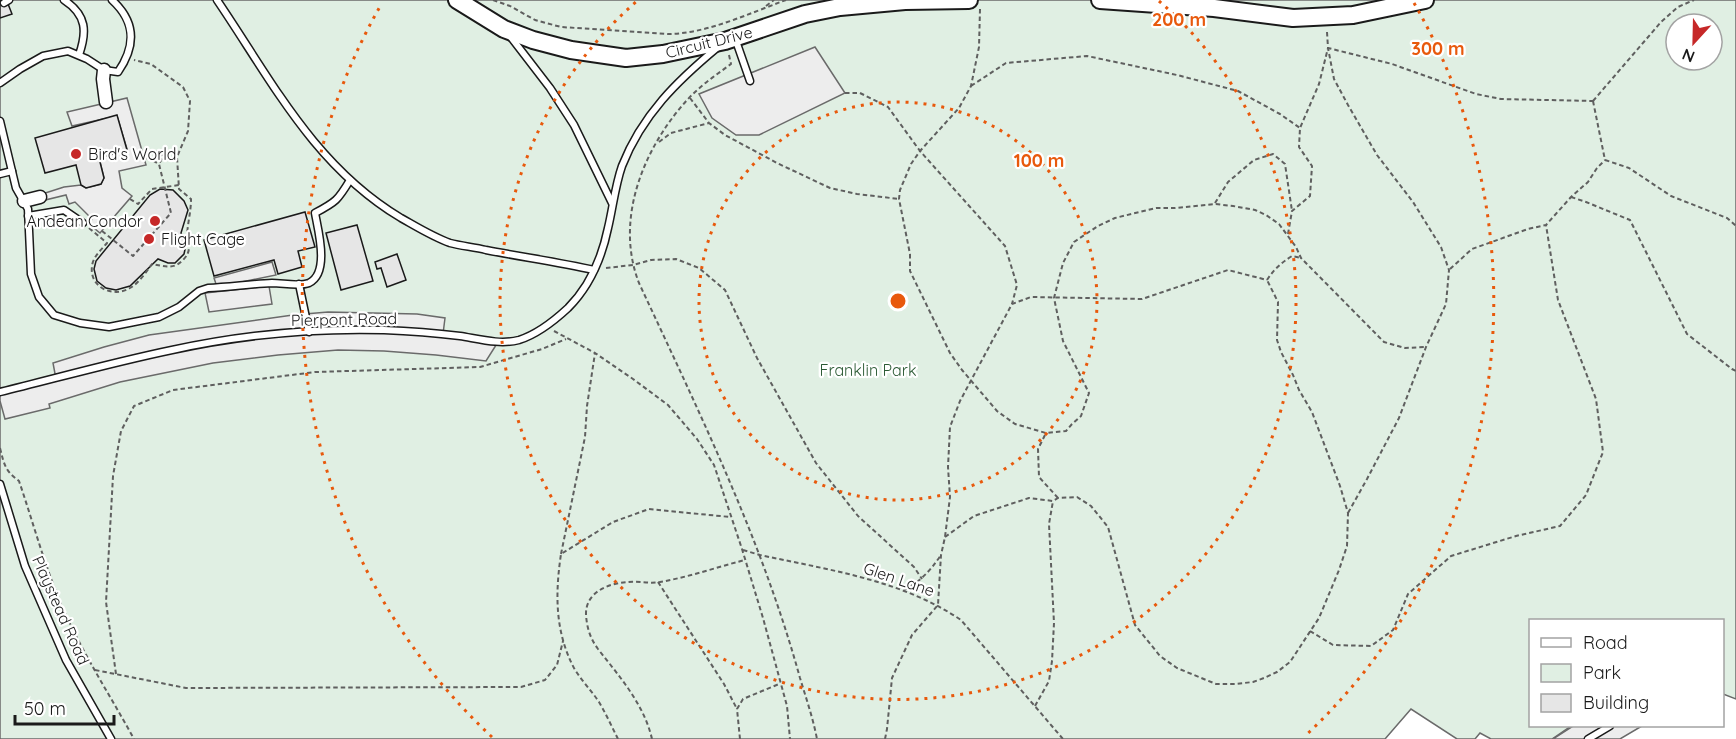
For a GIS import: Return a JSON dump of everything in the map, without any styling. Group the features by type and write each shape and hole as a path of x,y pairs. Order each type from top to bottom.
{"main road":[{"name":"Circuit Drive","path":"457,0 504,28 533,40 571,50 626,57 663,54 730,40 805,14 840,7 905,2 975,3"},
{"path":"1100,0 1214,8 1293,18 1353,15 1425,0"}],"street":[{"path":"104,70 106,102"},
{"path":"24,201 40,197"}],"lane":[{"path":"64,0 78,11 84,24 84,36 79,55"},
{"path":"0,83 43,56 68,51 104,70 118,72 128,58 131,35 129,21 112,0"},
{"path":"218,0 293,116 330,162 391,212 425,232 451,243 594,270"},
{"path":"504,28 550,88 574,125 612,203"},
{"path":"730,40 750,81"},
{"name":"Pierpont Road","path":"0,392 186,347 245,338 309,332 385,330 498,342 528,336 549,324 575,300 594,270 604,243 622,166 639,129 686,73 730,40"},
{"path":"0,121 16,188 28,209 30,274 39,297 54,315 80,323 109,327 159,317 179,307 199,291 208,288 310,282 316,276 322,253 315,213 333,204 350,180"},
{"path":"0,174 12,171"},
{"path":"28,216 64,210 82,223"},
{"path":"299,284 309,332"},
{"name":"Playstead Road","path":"0,484 25,566 61,650 111,739"},
{"path":"1588,739 1609,727"}],"path":[{"path":"493,0 510,6 535,20 561,27 668,34 711,27 786,0"},
{"path":"764,8 774,0"},
{"path":"1593,101 1661,22 1678,7 1694,0"},
{"path":"975,3 979,47 971,86 959,108 920,151 905,177 898,200 910,254 910,271 941,338 950,354 997,411 1015,424 1046,434 1066,431 1082,416 1089,393 1063,341 1054,298 1063,262 1074,242 1098,226 1115,218 1156,208 1215,204 1255,210 1266,215 1280,224 1301,258 1384,342 1405,348 1426,347"},
{"path":"1327,28 1328,48 1335,79 1348,105 1377,155 1413,202 1441,247 1449,270 1446,304 1426,347 1399,418 1347,513"},
{"path":"1328,48 1392,64 1476,94 1502,99 1593,101"},
{"path":"1292,211 1310,196 1312,166 1299,147 1300,128 1319,84 1328,48"},
{"path":"971,86 1006,63 1087,56 1177,75 1238,91 1300,128"},
{"path":"82,223 106,243 92,264 93,278 105,290 119,293 132,288 152,264 172,267 180,263 187,255 191,199 179,189 177,157 188,131 190,101 183,87 151,64 128,58"},
{"path":"730,60 731,64 708,80 677,112 644,169 633,201 630,229 633,265 760,555 787,632 817,739"},
{"path":"845,93 860,93 888,107 920,151 1005,246 1017,285 1012,304 970,380 950,427 948,447 950,497 941,555 938,605 912,635 892,678 885,739"},
{"path":"690,98 709,123 754,151 830,188 898,200"},
{"path":"1593,101 1605,160"},
{"path":"657,143 671,133 709,123"},
{"path":"102,231 133,256 171,213 159,164 163,157 156,151 146,159 159,164"},
{"path":"1215,204 1228,182 1254,160 1273,154 1286,164 1292,211 1287,235"},
{"path":"1449,270 1472,249 1546,225 1588,182 1605,160"},
{"path":"1605,160 1629,168 1671,196 1727,218 1736,226"},
{"path":"130,199 138,204 152,189 179,185"},
{"path":"1571,197 1630,220 1687,334 1736,371"},
{"path":"1310,631 1333,645 1371,646 1393,630 1408,594 1451,556 1516,536 1560,526 1586,495 1603,452 1596,399 1557,300 1546,225"},
{"path":"1267,280 1274,269 1292,256 1301,258"},
{"path":"594,270 633,265 651,260 676,259 699,268 725,290 757,358 816,463 858,516 914,567 922,579"},
{"path":"945,537 974,516 1029,498 1053,501 1058,498 1077,497 1091,506 1108,527 1135,625 1160,656 1177,668 1216,684 1253,682 1277,672 1290,662 1318,618 1347,546 1347,513 1340,486 1317,431 1312,412 1281,352 1277,340 1278,302 1267,280 1227,270 1142,299 1031,297 1012,304"},
{"path":"549,324 553,330 566,339 595,353 668,405 714,465 742,549 787,706 790,739"},
{"path":"116,674 106,602 113,476 121,431 134,406 173,390 315,372 480,367 533,352 566,339"},
{"path":"595,353 585,437 561,554 558,622 574,668 598,701 618,739"},
{"path":"1046,434 1038,449 1039,477 1058,498"},
{"path":"0,448 9,474 19,481 48,570 65,612 135,739"},
{"path":"1035,706 1048,681 1052,661 1054,623 1050,524 1053,501"},
{"path":"561,554 613,522 649,509 731,517"},
{"name":"Glen Lane","path":"742,549 870,580 904,590 938,605 961,620 1063,739"},
{"path":"904,590 928,574 941,555"},
{"path":"652,739 650,730 628,687 591,638 587,628 585,609 592,595 608,586 627,582 658,582 745,560"},
{"path":"658,582 724,684 737,709 740,739"},
{"path":"95,670 186,688 520,687 545,680 557,665 563,641"},
{"path":"737,709 743,699 780,684"}],"green space":[{"name":"Franklin Park","path":"0,0 1736,0 1736,699 1724,694 1724,619 1529,619 1529,727 1570,727 1552,739 1491,739 1480,733 1475,739 1457,739 1411,709 1385,739 0,739"}],"shaded area":[{"path":"815,47 845,93 759,135 736,135 712,118 699,94"},
{"path":"127,98 146,165 119,171 122,188 132,196 100,233 89,224 92,219 75,202 69,204 66,195 41,201 39,195 64,187 81,185 86,188 101,184 104,178 99,158 127,149 117,116 72,126 67,112"},
{"path":"272,262 276,275 217,287 214,278"},
{"path":"269,286 272,304 209,312 205,293"},
{"path":"328,312 417,314 445,318 443,334 498,342 486,361 384,351 338,350 213,363 120,382 49,404 50,408 5,419 0,392 56,379 53,363 149,335"},
{"path":"1571,727 1640,727 1620,739 1553,739"}],"building":[{"path":"0,0 3,0 4,5 8,4 12,14 0,18"},
{"name":"Bird's World","path":"117,115 127,150 99,158 104,178 101,184 86,188 81,185 76,165 45,173 35,138"},
{"name":"Flight Cage","path":"160,189 173,190 184,201 188,210 181,233 186,245 184,254 175,263 158,259 130,286 116,290 106,288 97,281 94,269 96,261 150,195"},
{"path":"305,212 315,247 298,251 302,267 278,274 274,260 214,276 204,240"},
{"path":"357,225 373,281 341,290 326,233"},
{"path":"397,254 406,280 387,287 381,268 377,269 375,262"}],"place":[{"name":"Bird's World","path":"76,154"},
{"name":"Andean Condor","path":"155,221"},
{"name":"Flight Cage","path":"149,239"}]}
